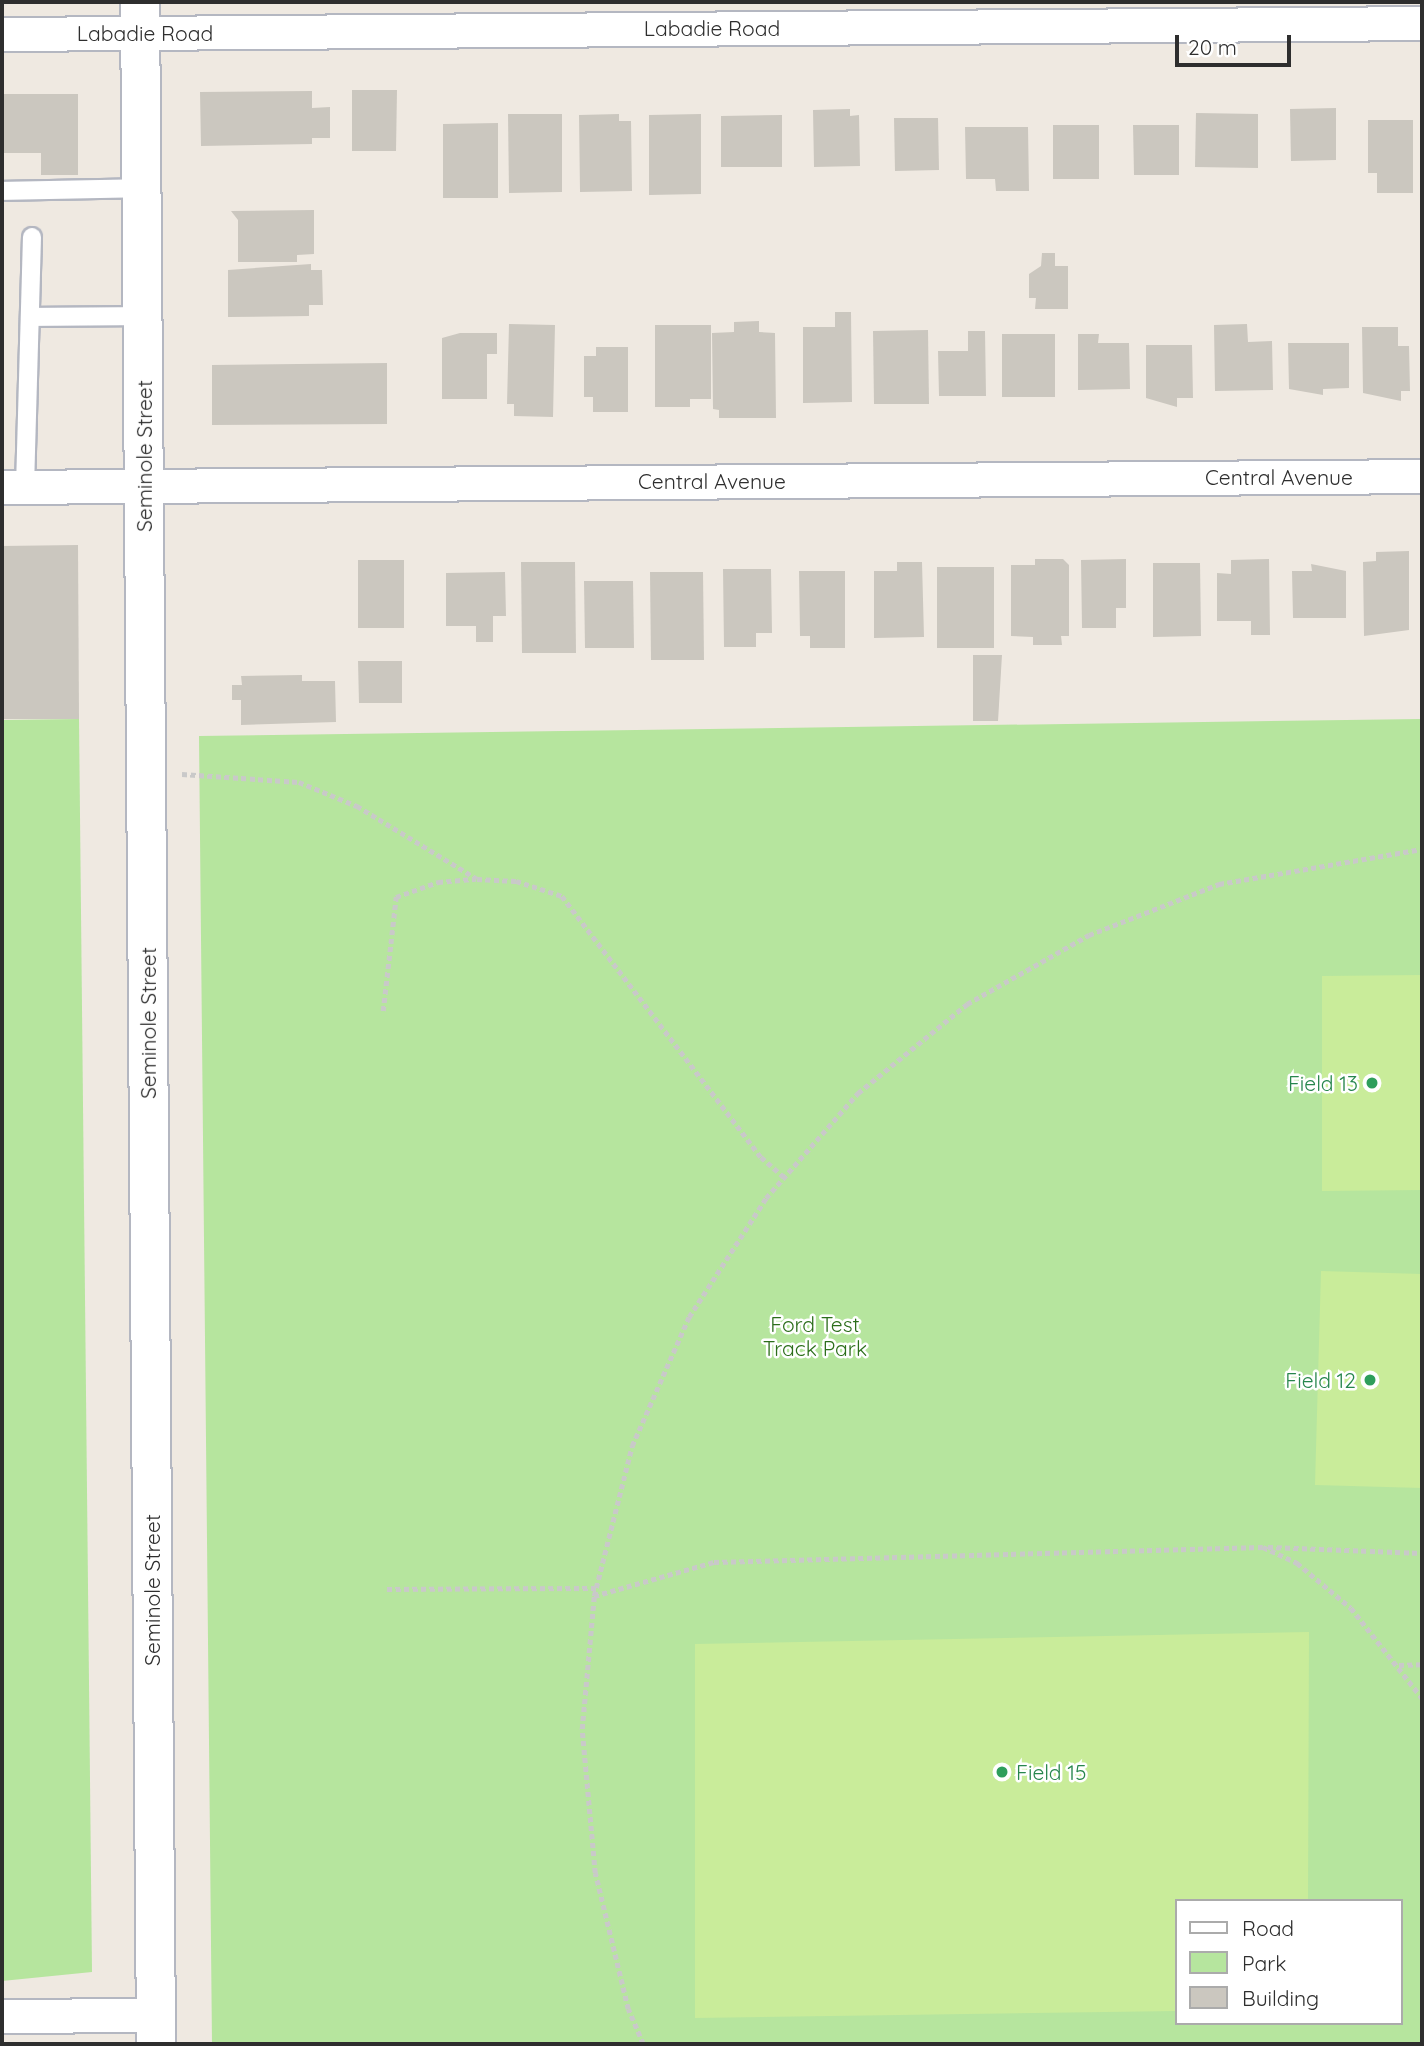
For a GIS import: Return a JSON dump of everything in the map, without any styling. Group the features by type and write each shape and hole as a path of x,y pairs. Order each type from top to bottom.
{"street":[{"name":"Labadie Road","path":"2,34 140,17 1422,23"},
{"name":"Seminole Street","path":"140,17 156,2030"},
{"name":"Central Avenue","path":"13,487 1422,476"},
{"path":"2,2016 156,2030"}],"lane":[{"path":"2,191 142,188"},
{"path":"13,487 31,317 32,237"},
{"path":"31,317 143,316"}],"path":[{"path":"181,774 299,782 357,806 477,879"},
{"path":"643,2044 628,2009 595,1873 582,1729 594,1596 632,1446 689,1317 784,1177 859,1093 967,1004 1089,934 1219,884 1422,849"},
{"path":"383,1011 396,897 438,882 477,879 516,881 562,896 620,963 761,1157 784,1177"},
{"path":"594,1596 714,1562 1263,1547 1422,1553"},
{"path":"1263,1547 1297,1563 1351,1608 1399,1665 1422,1698"},
{"path":"387,1588 596,1588"},
{"path":"1399,1665 1422,1664"}],"green space":[{"path":"79,719 92,1972 2,1981 2,720"},
{"name":"Ford Test Track Park","path":"1422,719 1422,2044 212,2044 199,736"},
{"name":"Field 13","path":"1422,975 1422,1190 1322,1191 1322,976"},
{"name":"Field 12","path":"1321,1271 1422,1274 1422,1488 1315,1485"},
{"name":"Field 15","path":"1309,1632 1308,1899 1176,1899 1176,2011 695,2018 695,1644"}],"building":[{"path":"352,90 397,90 396,151 352,151"},
{"path":"312,91 312,108 330,107 330,138 312,138 312,144 201,146 200,92"},
{"path":"2,94 78,94 78,175 41,175 41,153 2,153"},
{"path":"1336,108 1336,160 1291,161 1290,109"},
{"path":"850,109 850,116 859,115 860,166 814,167 813,110"},
{"path":"1196,113 1258,114 1258,168 1195,167"},
{"path":"508,114 562,114 562,192 509,193"},
{"path":"619,114 619,121 631,121 632,191 580,192 579,115"},
{"path":"701,114 701,194 649,195 649,115"},
{"path":"782,115 782,167 721,167 721,116"},
{"path":"894,118 938,118 939,170 895,171"},
{"path":"1368,120 1413,120 1413,193 1377,193 1377,173 1368,173"},
{"path":"498,123 498,198 443,198 443,124"},
{"path":"1053,125 1099,125 1099,179 1053,179"},
{"path":"1133,125 1179,125 1179,175 1134,175"},
{"path":"965,127 1028,127 1029,191 996,191 995,179 966,179"},
{"path":"314,210 314,254 297,255 297,262 238,262 238,220 231,211"},
{"path":"1042,253 1055,253 1055,266 1068,266 1068,309 1035,309 1036,298 1029,298 1029,274 1041,266"},
{"path":"311,264 311,270 322,270 323,305 309,305 309,316 228,317 228,270"},
{"path":"835,312 851,312 852,402 803,403 803,327 835,327"},
{"path":"759,321 759,332 775,333 776,418 719,418 719,410 713,409 712,333 734,332 734,322"},
{"path":"509,324 555,325 553,417 514,416 514,404 507,404"},
{"path":"1247,324 1248,342 1272,341 1273,390 1215,391 1214,325"},
{"path":"655,325 711,325 711,399 690,399 690,407 655,407"},
{"path":"1362,327 1398,327 1398,346 1409,346 1410,391 1401,391 1401,401 1363,393"},
{"path":"928,330 929,404 874,404 873,331"},
{"path":"968,331 985,331 986,396 939,396 938,351 968,351"},
{"path":"460,333 497,333 497,354 487,354 487,399 442,399 442,338"},
{"path":"1002,334 1055,334 1055,397 1002,397"},
{"path":"1078,334 1099,334 1098,343 1129,343 1130,389 1078,390"},
{"path":"1288,343 1349,343 1349,388 1323,389 1323,395 1289,389"},
{"path":"1146,345 1192,345 1193,398 1177,398 1177,407 1146,398"},
{"path":"596,347 628,347 628,412 593,412 593,397 584,397 584,356 596,356"},
{"path":"387,363 387,424 212,425 212,365"},
{"path":"78,545 79,719 2,719 2,546"},
{"path":"1409,551 1409,630 1364,636 1363,562 1376,561 1376,552"},
{"path":"1035,559 1063,559 1069,565 1069,636 1061,636 1062,645 1033,645 1033,637 1011,636 1011,565 1035,565"},
{"path":"1126,559 1126,608 1116,608 1116,628 1082,628 1081,560"},
{"path":"1269,559 1270,635 1251,635 1251,621 1217,621 1217,573 1231,574 1231,560"},
{"path":"358,560 404,560 404,628 358,628"},
{"path":"521,562 575,562 576,653 522,653"},
{"path":"897,562 922,562 924,637 874,638 874,571 897,571"},
{"path":"1153,563 1200,563 1201,636 1153,637"},
{"path":"1311,564 1346,571 1346,618 1293,618 1292,571 1312,571"},
{"path":"937,567 994,567 994,648 937,648"},
{"path":"723,569 771,569 772,633 756,633 756,647 724,647"},
{"path":"799,571 845,571 845,648 810,648 810,636 800,636"},
{"path":"505,572 506,616 493,616 493,642 476,642 476,626 446,626 446,573"},
{"path":"650,572 703,572 704,660 651,660"},
{"path":"584,581 633,581 634,648 585,648"},
{"path":"973,655 1002,655 998,721 973,721"},
{"path":"358,661 402,661 402,703 359,703"},
{"path":"302,675 302,681 335,681 336,722 241,725 241,700 232,700 232,685 242,685 241,676"}],"place":[{"name":"Field 13","path":"1372,1083"},
{"name":"Field 12","path":"1370,1380"},
{"name":"Field 15","path":"1002,1772"}]}
